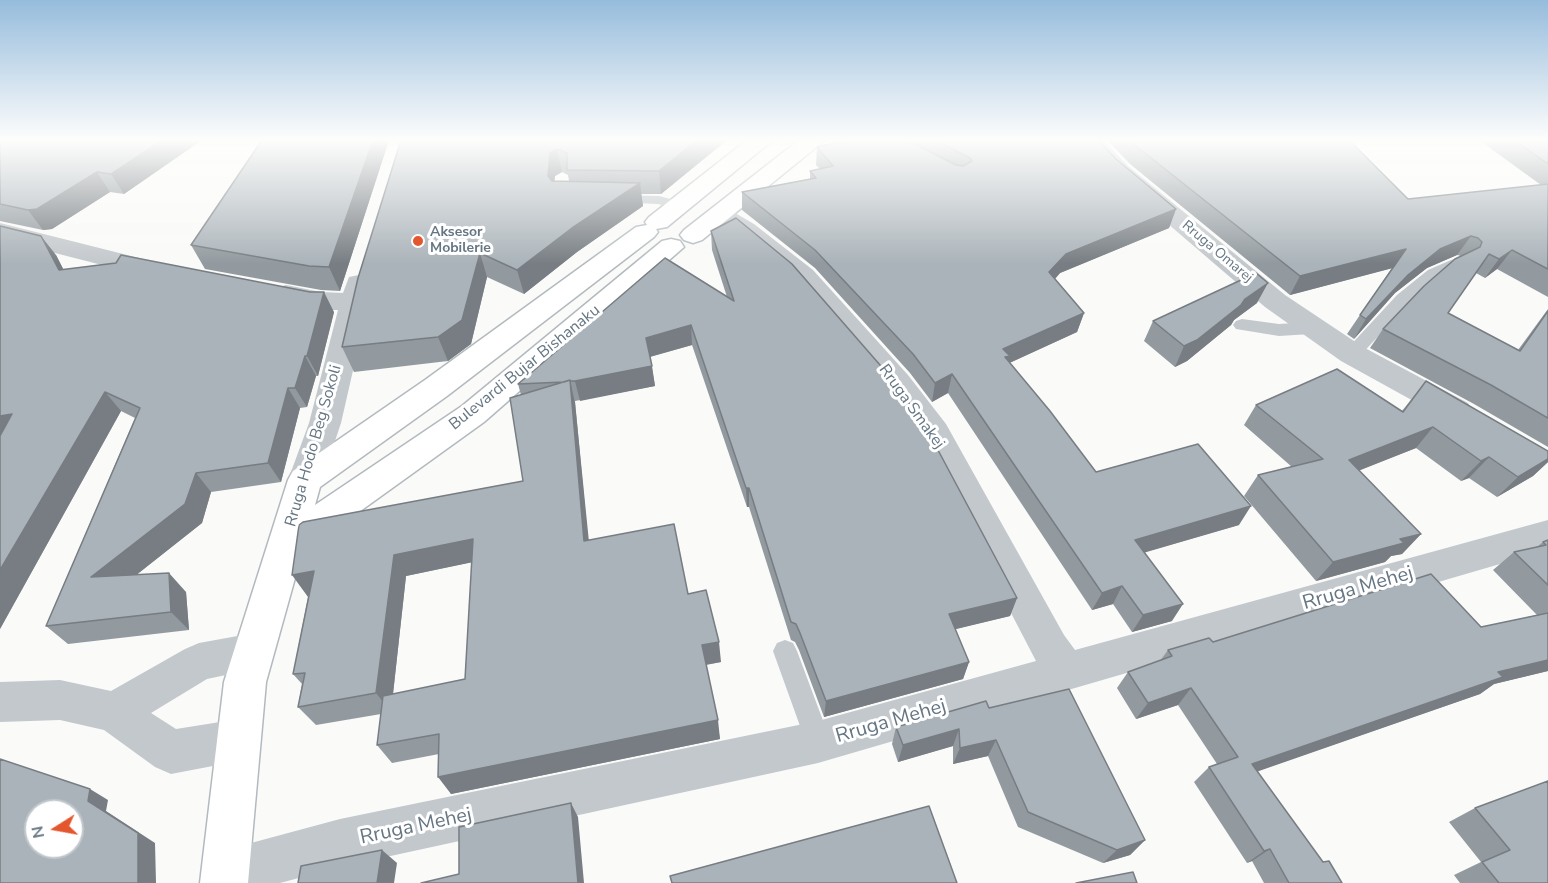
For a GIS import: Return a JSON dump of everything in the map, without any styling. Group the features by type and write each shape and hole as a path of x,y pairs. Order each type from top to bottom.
{"main road":[{"name":"Bulevardi Bujar Bishanaku","path":"286,544 473,414 667,234 677,205 708,181"},
{"name":"Bulevardi Bujar Bishanaku","path":"305,480 436,388 667,234 721,215 763,181"},
{"name":"Rruga Hodo Beg Sokoli","path":"224,878 239,740 250,667 305,480"}],"street":[{"name":"Rruga Omarej","path":"1132,181 1275,301 1311,328 1352,354 1481,426"},
{"name":"Rruga Smakej","path":"721,215 745,229 803,276 897,383 934,433 1050,648 1067,672"},
{"path":"0,231 184,276"},
{"name":"Rruga Hodo Beg Sokoli","path":"305,480 324,423 352,303 366,259"},
{"path":"264,290 321,301 352,303"},
{"name":"Rruga Mehej","path":"224,878 340,843 818,742 1548,535"},
{"path":"114,712 199,662 250,667"},
{"path":"0,702 60,700 114,712 171,752 239,740"}],"lane":[{"path":"605,200 659,200 677,205"},
{"path":"1352,354 1403,299 1434,273 1458,262"},
{"path":"1242,326 1280,330 1311,328"},
{"path":"785,651 818,742"}],"building":[{"path":"0,181 82,181 37,209 28,210 0,204"},
{"path":"234,181 359,181 329,267 309,266 191,245"},
{"path":"388,181 640,183 572,228 517,270 480,253 462,320 438,337 342,347 358,278"},
{"path":"799,181 1143,181 1176,209 1066,254 1049,272 1084,313 1003,349 1010,356 1005,357 1096,472 1198,444 1251,506 1135,540 1183,604 1143,615 1122,586 1102,593 952,374 935,383 913,354 815,250 742,192"},
{"path":"1180,181 1390,181 1408,199 1548,184 1548,269 1512,250 1499,259 1489,254 1448,313 1520,351 1548,311 1548,418 1491,385 1383,329 1424,286 1455,259 1480,247 1482,242 1478,238 1471,236 1440,249 1408,275 1366,319 1360,315 1406,249 1300,276"},
{"path":"736,218 792,264 887,373 923,422 1017,598 949,614 969,662 826,701 800,633 796,624 791,622 749,488 746,488 691,325 646,338 652,366 575,381 518,384 665,258 734,301 711,231"},
{"path":"0,226 41,236 59,270 116,263 121,255 310,292 324,292 307,356 305,356 295,388 288,388 268,463 196,473 185,504 91,577 169,573 171,612 46,626 140,408 105,392 0,570 0,436 12,414 0,416"},
{"path":"1256,273 1268,283 1245,299 1241,305 1197,340 1184,346 1153,321"},
{"path":"1337,369 1403,412 1426,381 1548,451 1548,459 1518,477 1489,457 1481,461 1433,427 1349,460 1421,534 1400,539 1404,543 1333,562 1258,475 1323,459 1256,405"},
{"path":"570,380 584,541 674,524 688,594 706,590 719,642 702,645 718,720 438,777 439,734 377,745 383,696 465,679 473,539 394,555 376,693 298,707 305,673 293,674 314,571 292,575 299,525 303,522 523,481 510,398"},
{"path":"1548,540 1548,585 1514,552 1546,545 1543,542"},
{"path":"1431,574 1481,627 1548,613 1548,660 1498,672 1503,677 1252,764 1323,862 1329,861 1342,883 1289,883 1270,849 1264,851 1209,767 1238,757 1191,688 1148,703 1128,672 1172,656 1168,650 1209,638 1213,642"},
{"path":"1069,689 1145,840 1117,850 1028,812 996,740 960,748 959,729 903,745 896,727 986,701 989,708"},
{"path":"0,759 90,789 88,801 138,833 138,883 0,883"},
{"path":"1548,781 1548,883 1499,883 1482,862 1510,850 1475,808"},
{"path":"571,803 578,883 421,883 459,874 459,827"},
{"path":"929,806 957,883 672,883 670,876"},
{"path":"382,850 377,883 298,883 301,866"},
{"path":"1133,872 1137,883 1076,883"}],"place":[{"name":"Aksesor Mobilerie","path":"418,241"}]}
